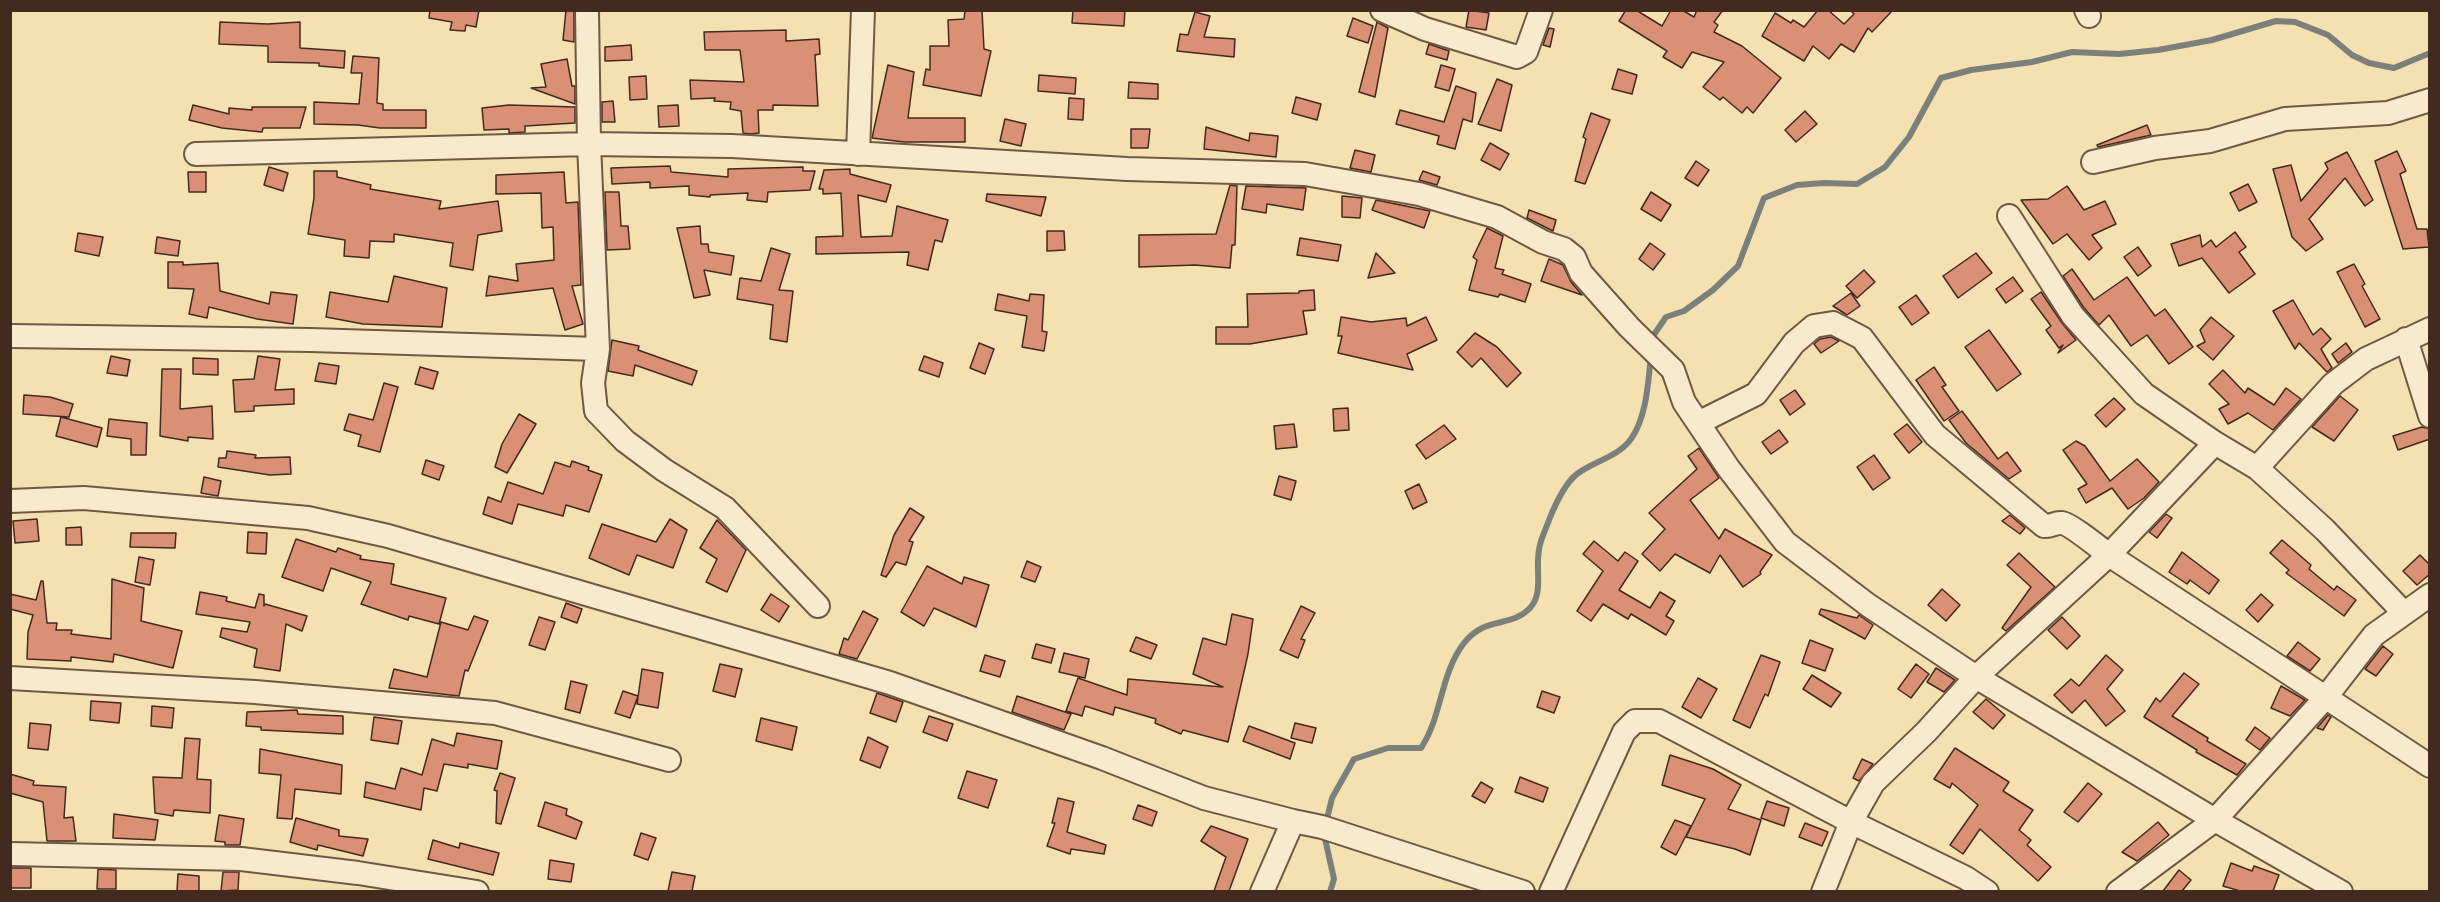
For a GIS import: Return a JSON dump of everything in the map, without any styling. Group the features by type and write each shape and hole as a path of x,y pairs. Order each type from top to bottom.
{"street":[{"path":"587,10 589,144 598,349 593,383 596,411 625,441 664,470 724,508 818,606"},
{"path":"858,154 864,10"},
{"path":"1382,10 1425,29 1517,57 1526,52 1541,10"},
{"path":"2093,162 2155,148 2210,141 2285,118 2388,114 2430,100"},
{"path":"196,154 589,144 732,146 1127,169 1305,174 1419,194 1497,217 1544,242 1564,249 1574,257 1581,273 1629,327 1673,370 1684,402 1729,469 1785,542 1868,604 1976,677 2215,820 2341,891"},
{"path":"2009,216 2073,316 2144,394 2256,468 2325,530 2403,612"},
{"path":"1698,423 1756,394 1794,343 1814,326 1833,324 1862,338 1935,435 2044,526 2067,524 2109,555 2430,766"},
{"path":"2256,468 2333,384 2366,359 2430,329"},
{"path":"10,336 311,340 598,349"},
{"path":"2406,339 2430,416"},
{"path":"1823,891 1851,822 1873,783 1926,732 1976,677 2109,555 2215,443"},
{"path":"10,501 84,498 308,518 388,536 890,683 1102,758 1204,798 1293,821 1322,826 1523,891"},
{"path":"2118,891 2215,820 2326,697 2374,634 2430,595"},
{"path":"10,678 255,692 495,713 669,760"},
{"path":"1551,891 1624,732 1635,721 1659,721 1851,822 1966,878 1987,891"},
{"path":"1262,891 1266,888 1293,821"},
{"path":"10,854 241,859 381,876 477,891"}],"building":[{"path":"430,10 479,10 476,27 466,25 465,31 450,30 452,22 429,18"},
{"path":"566,10 574,10 574,42 563,40"},
{"path":"965,10 982,10 984,49 991,51 981,96 923,85 926,69 930,70 930,46 949,46 948,20 964,19"},
{"path":"1073,10 1125,10 1124,26 1072,23"},
{"path":"1469,10 1489,13 1486,30 1466,27"},
{"path":"1626,10 1636,10 1662,26 1671,10 1682,10 1694,17 1697,10 1723,10 1714,22 1718,25 1714,32 1742,46 1781,78 1753,113 1747,107 1742,113 1723,97 1720,100 1703,87 1724,62 1692,52 1682,68 1663,57 1667,51 1619,21"},
{"path":"1818,10 1828,10 1844,24 1854,14 1850,10 1893,10 1872,32 1868,28 1854,52 1841,44 1829,59 1813,46 1804,61 1762,36 1775,13 1791,23 1793,20 1804,27"},
{"path":"1195,12 1210,16 1204,37 1235,39 1234,57 1177,51 1180,34 1188,35"},
{"path":"1353,18 1373,26 1368,43 1347,36"},
{"path":"220,22 268,24 300,22 300,48 345,51 344,68 319,66 319,63 268,62 268,46 219,44"},
{"path":"1377,22 1388,28 1375,97 1359,92"},
{"path":"1549,28 1554,29 1550,47 1543,45"},
{"path":"786,30 786,41 819,39 820,54 815,55 818,106 773,105 773,110 758,110 759,133 750,134 743,133 741,111 730,109 731,102 714,101 715,98 691,99 690,80 744,82 740,50 705,50 704,32"},
{"path":"1429,44 1449,51 1447,60 1426,54"},
{"path":"631,45 632,60 605,61 605,47"},
{"path":"353,56 379,58 377,103 383,104 383,110 426,110 426,128 314,124 314,102 359,104 362,73 351,73"},
{"path":"567,59 572,86 575,86 575,104 531,88 546,87 541,64"},
{"path":"888,65 914,72 908,118 965,118 965,142 904,142 872,138"},
{"path":"1441,65 1455,69 1449,91 1435,87"},
{"path":"1618,69 1637,75 1632,94 1612,89"},
{"path":"1039,75 1076,78 1075,94 1038,91"},
{"path":"646,76 647,99 630,100 629,77"},
{"path":"1497,79 1512,85 1501,131 1478,124"},
{"path":"1129,82 1158,84 1158,99 1128,98"},
{"path":"1456,86 1476,93 1472,122 1463,119 1455,149 1437,144 1439,136 1396,124 1400,110 1444,122"},
{"path":"1296,97 1321,104 1317,120 1292,113"},
{"path":"1069,98 1084,99 1083,120 1068,119"},
{"path":"613,101 615,122 602,122 602,102"},
{"path":"193,105 229,114 229,108 252,110 252,107 306,107 300,128 263,128 262,132 222,128 189,120"},
{"path":"509,105 575,107 575,123 525,126 525,132 509,133 509,129 484,130 482,108"},
{"path":"678,105 679,126 659,127 658,106"},
{"path":"1805,111 1817,124 1796,142 1785,130"},
{"path":"1591,113 1610,120 1585,184 1575,181 1586,139 1583,137"},
{"path":"1005,119 1026,124 1021,146 1000,141"},
{"path":"2147,125 2151,135 2098,147 2097,145"},
{"path":"1206,127 1249,141 1250,133 1278,136 1276,157 1204,149"},
{"path":"1131,129 1150,129 1148,148 1131,148"},
{"path":"1490,143 1509,154 1500,170 1481,160"},
{"path":"1355,150 1375,155 1371,172 1350,168"},
{"path":"2397,151 2406,171 2400,174 2417,229 2427,229 2429,247 2403,249 2375,161"},
{"path":"2347,152 2373,200 2365,206 2345,178 2309,219 2323,239 2306,251 2292,237 2273,169 2291,165 2301,201 2328,169 2325,163"},
{"path":"1696,161 1709,170 1698,186 1685,178"},
{"path":"670,166 671,172 728,177 728,169 803,167 803,171 815,171 810,190 768,192 767,202 747,200 748,193 710,195 710,197 689,195 689,186 650,188 650,182 612,184 611,168"},
{"path":"269,167 288,173 283,191 264,185"},
{"path":"850,169 850,174 891,185 886,202 858,195 861,237 892,236 897,206 948,220 942,242 935,240 928,270 907,265 909,252 816,254 816,237 843,236 841,193 823,194 823,189 819,189 824,170"},
{"path":"314,171 337,171 337,177 371,185 370,189 441,201 439,209 498,201 502,231 478,235 473,270 450,266 453,243 394,234 394,242 370,241 369,258 344,256 345,240 308,234 314,198"},
{"path":"1423,171 1440,177 1437,185 1419,180"},
{"path":"188,172 206,172 206,192 189,192"},
{"path":"564,172 566,203 578,202 581,285 572,286 583,324 565,330 553,288 486,296 489,276 518,281 516,264 554,260 553,227 542,228 541,193 496,194 496,175"},
{"path":"2248,184 2257,202 2239,211 2230,193"},
{"path":"1230,185 1237,186 1235,245 1232,245 1230,268 1195,265 1139,267 1139,235 1216,234"},
{"path":"1246,186 1306,188 1303,210 1267,204 1266,213 1242,209"},
{"path":"2067,186 2084,210 2105,201 2116,224 2092,235 2102,248 2089,260 2067,234 2053,244 2021,200 2048,199"},
{"path":"605,192 619,192 621,226 628,226 630,249 607,250"},
{"path":"1651,192 1671,205 1661,221 1641,209"},
{"path":"987,194 1046,197 1041,216 986,201"},
{"path":"1342,196 1362,198 1360,218 1342,217"},
{"path":"1376,200 1430,211 1424,228 1372,210"},
{"path":"1529,210 1556,220 1553,231 1527,218"},
{"path":"700,226 701,244 708,244 709,252 734,256 731,275 704,270 710,295 694,298 677,228"},
{"path":"1487,228 1503,236 1495,268 1504,270 1502,274 1531,284 1525,302 1500,294 1498,297 1469,290 1477,260 1473,257"},
{"path":"1047,231 1064,231 1065,250 1047,251"},
{"path":"2235,232 2246,247 2239,252 2255,274 2229,293 2202,258 2179,266 2171,244 2200,235 2202,247 2211,240 2216,247"},
{"path":"78,233 103,237 99,256 75,251"},
{"path":"157,237 180,241 178,256 155,253"},
{"path":"1300,238 1341,245 1338,261 1297,255"},
{"path":"1650,243 1665,254 1653,270 1639,259"},
{"path":"2138,247 2151,266 2138,276 2124,257"},
{"path":"771,248 790,254 779,290 793,291 787,342 770,339 773,305 737,299 740,278 761,281"},
{"path":"1376,253 1395,273 1368,278"},
{"path":"1976,253 1992,273 1958,298 1943,276"},
{"path":"1549,259 1563,265 1571,282 1582,295 1541,281"},
{"path":"168,262 183,262 183,265 218,263 220,291 269,304 271,292 297,295 293,324 257,319 209,307 207,318 189,314 194,289 168,288"},
{"path":"2354,264 2365,284 2362,286 2380,319 2365,327 2337,272"},
{"path":"2072,269 2094,300 2127,277 2155,316 2165,309 2193,347 2169,364 2147,335 2131,346 2109,315 2099,325 2084,308 2063,276"},
{"path":"1864,270 1875,282 1857,298 1846,286"},
{"path":"394,276 447,288 442,327 363,324 326,317 330,292 388,302"},
{"path":"2013,277 2023,291 2006,303 1996,289"},
{"path":"1314,290 1315,310 1303,311 1307,334 1250,344 1216,344 1216,327 1248,327 1247,294 1299,293 1299,291"},
{"path":"2041,292 2076,340 2058,353 2063,345 2059,348 2046,330 2051,326 2031,299"},
{"path":"1851,293 1860,306 1847,315 1833,306"},
{"path":"998,294 1029,301 1030,294 1044,295 1042,331 1047,332 1044,351 1022,347 1027,316 995,310"},
{"path":"1916,295 1929,313 1912,325 1899,307"},
{"path":"2293,300 2313,335 2321,328 2331,339 2321,349 2332,368 2327,372 2299,343 2295,349 2273,311"},
{"path":"1341,317 1371,322 1406,318 1407,326 1426,317 1437,340 1407,354 1413,370 1338,353 1342,336 1338,336"},
{"path":"2211,317 2234,336 2213,360 2197,346 2205,342 2200,330"},
{"path":"1989,330 2021,374 1997,391 1965,347"},
{"path":"1475,333 1497,347 1521,373 1507,387 1481,358 1472,367 1457,352"},
{"path":"1831,337 1839,341 1821,353 1814,344 1820,339"},
{"path":"612,340 639,346 638,350 697,371 692,385 635,365 633,376 608,371"},
{"path":"979,343 994,349 985,374 970,368"},
{"path":"2346,343 2352,352 2338,363 2332,354"},
{"path":"111,356 130,360 127,376 107,373"},
{"path":"258,356 280,359 275,390 294,389 294,404 254,406 254,411 235,412 233,380 254,379"},
{"path":"924,356 943,363 939,377 919,370"},
{"path":"193,358 218,359 218,375 193,374"},
{"path":"319,363 339,366 336,384 315,381"},
{"path":"420,367 438,372 433,389 415,384"},
{"path":"1934,367 1946,385 1942,387 1959,411 1944,421 1916,380"},
{"path":"162,369 181,369 180,409 212,406 213,439 188,437 188,441 160,436"},
{"path":"2223,370 2245,393 2248,388 2274,405 2286,388 2301,399 2273,430 2248,413 2228,424 2219,409 2229,404 2209,384"},
{"path":"384,383 398,387 380,452 358,446 361,435 344,430 349,414 373,420"},
{"path":"1795,390 1805,404 1790,415 1780,400"},
{"path":"24,395 50,397 73,404 69,417 23,414"},
{"path":"2340,396 2358,410 2334,441 2312,427"},
{"path":"2114,398 2125,409 2106,427 2095,415"},
{"path":"1348,408 1349,430 1334,431 1333,409"},
{"path":"1962,411 1998,459 2007,452 2021,471 2009,479 1966,443 1949,420"},
{"path":"519,414 536,424 507,473 495,467 502,444"},
{"path":"61,417 102,428 97,447 56,436"},
{"path":"109,419 147,423 146,455 131,455 131,439 107,436"},
{"path":"1294,424 1297,447 1276,449 1274,426"},
{"path":"1907,424 1922,442 1909,453 1894,434"},
{"path":"1444,425 1456,439 1426,459 1416,445"},
{"path":"2422,427 2430,429 2430,439 2398,450 2393,436"},
{"path":"1779,430 1788,442 1771,454 1762,442"},
{"path":"2076,441 2085,446 2110,481 2137,459 2159,482 2144,498 2128,509 2112,488 2086,503 2078,489 2087,484 2063,450"},
{"path":"1699,448 1719,478 1690,500 1719,539 1725,529 1772,555 1760,572 1761,574 1743,587 1720,555 1710,573 1675,554 1660,571 1642,554 1665,529 1649,513 1697,469 1688,456"},
{"path":"227,451 256,455 255,458 290,457 291,474 270,475 218,467 219,458 226,458"},
{"path":"1874,455 1890,478 1873,490 1857,467"},
{"path":"426,460 444,466 439,480 422,474"},
{"path":"572,461 602,475 589,512 566,505 563,516 518,504 512,524 483,514 488,497 501,502 508,482 543,494 555,462 570,467"},
{"path":"1279,476 1296,481 1291,500 1274,495"},
{"path":"204,477 221,481 218,496 201,493"},
{"path":"1419,484 1427,502 1413,509 1405,491"},
{"path":"910,508 924,517 909,541 913,542 906,565 896,562 886,577 881,575 894,535"},
{"path":"2166,514 2172,518 2157,538 2149,532"},
{"path":"2010,515 2025,528 2020,534 2002,521"},
{"path":"37,519 39,541 15,543 13,521"},
{"path":"670,519 687,530 673,568 637,555 629,575 589,558 602,524 656,542"},
{"path":"717,520 746,550 727,592 706,582 717,559 700,548"},
{"path":"81,527 82,545 66,545 66,528"},
{"path":"248,532 267,533 266,554 247,553"},
{"path":"131,533 176,533 175,548 130,547"},
{"path":"296,539 336,552 338,548 361,556 360,559 394,564 391,584 446,598 439,624 409,616 408,620 361,604 371,582 331,568 323,591 282,577"},
{"path":"2282,540 2311,565 2309,569 2334,590 2337,586 2356,600 2344,616 2286,573 2289,570 2270,553"},
{"path":"1594,541 1618,561 1625,552 1638,561 1619,590 1650,608 1660,592 1675,601 1666,616 1674,621 1666,635 1631,614 1628,619 1603,604 1591,621 1577,611 1603,571 1583,554"},
{"path":"2182,552 2219,580 2209,594 2190,580 2187,584 2169,572"},
{"path":"2019,553 2055,587 2006,631 2002,628 2031,587 2007,565"},
{"path":"2420,555 2430,565 2430,574 2417,585 2403,571"},
{"path":"139,557 154,560 150,585 135,582"},
{"path":"1027,561 1041,567 1035,582 1021,577"},
{"path":"927,566 962,584 964,577 989,585 976,627 934,608 924,626 901,612"},
{"path":"112,579 144,588 141,621 182,631 173,668 114,654 113,662 71,657 71,661 27,659 28,632 33,615 10,609 10,594 36,600 41,581 43,581 47,623 57,623 56,630 72,630 71,634 111,639"},
{"path":"1942,589 1960,605 1946,621 1928,605"},
{"path":"200,592 227,597 226,601 255,608 259,594 264,595 264,606 265,604 307,616 302,631 286,624 280,671 254,667 257,649 220,637 222,628 247,632 250,622 196,614"},
{"path":"771,594 789,606 779,622 761,610"},
{"path":"2261,594 2273,605 2258,622 2246,610"},
{"path":"566,603 582,609 577,623 561,617"},
{"path":"1301,606 1315,613 1301,639 1305,640 1298,658 1280,650"},
{"path":"1821,609 1857,618 1859,615 1873,625 1865,639 1819,614"},
{"path":"863,611 878,619 857,659 839,654 844,638 848,640"},
{"path":"1232,614 1253,619 1248,654 1228,742 1183,730 1181,734 1155,723 1156,719 1115,707 1113,715 1085,706 1082,716 1066,711 1078,678 1127,695 1128,679 1223,687 1193,674 1203,638 1226,645"},
{"path":"474,616 488,621 468,671 465,670 459,696 389,688 394,669 427,677 441,622 468,630"},
{"path":"539,617 555,622 545,650 529,645"},
{"path":"2062,617 2080,636 2067,649 2048,630"},
{"path":"1136,637 1157,645 1151,659 1130,651"},
{"path":"1810,640 1833,649 1825,671 1802,663"},
{"path":"2298,642 2320,659 2310,671 2287,656"},
{"path":"1036,644 1055,649 1051,663 1032,658"},
{"path":"2383,646 2393,654 2376,676 2365,669"},
{"path":"1064,653 1089,659 1085,678 1059,672"},
{"path":"985,655 1005,661 1000,677 980,671"},
{"path":"1761,655 1780,662 1768,696 1765,694 1750,728 1733,720"},
{"path":"2106,655 2123,670 2107,689 2125,711 2106,726 2085,700 2072,713 2054,695 2071,679 2079,686"},
{"path":"720,664 742,669 735,697 713,691"},
{"path":"1916,664 1929,674 1911,698 1898,689"},
{"path":"1936,668 1955,680 1944,692 1927,682"},
{"path":"642,669 663,673 658,708 637,704"},
{"path":"2184,673 2199,684 2172,716 2208,738 2207,741 2246,764 2237,775 2196,752 2197,750 2144,717 2156,698 2160,702"},
{"path":"1812,675 1841,693 1831,707 1803,689"},
{"path":"1698,678 1717,689 1701,718 1682,707"},
{"path":"571,681 587,685 580,713 565,709"},
{"path":"2281,686 2305,700 2290,716 2271,708"},
{"path":"623,691 638,696 630,718 615,713"},
{"path":"1542,691 1560,697 1554,713 1537,707"},
{"path":"877,693 903,702 896,722 870,713"},
{"path":"1017,696 1071,714 1064,730 1012,712"},
{"path":"1986,699 2005,715 1993,729 1973,712"},
{"path":"91,701 121,703 119,723 90,720"},
{"path":"152,706 174,708 172,728 151,726"},
{"path":"297,710 298,714 343,716 343,734 261,730 261,727 246,726 247,712"},
{"path":"2328,715 2331,717 2323,730 2317,728"},
{"path":"929,716 953,724 947,741 923,732"},
{"path":"374,717 402,721 398,744 371,740"},
{"path":"761,718 797,727 792,750 756,741"},
{"path":"30,723 51,725 48,750 28,748"},
{"path":"1295,723 1316,728 1312,743 1291,738"},
{"path":"1249,726 1295,743 1290,759 1243,741"},
{"path":"2255,727 2270,738 2260,750 2246,740"},
{"path":"457,733 502,741 497,769 468,764 468,768 444,764 437,791 424,788 421,810 364,797 366,782 395,789 401,768 422,775 432,739 454,746"},
{"path":"868,737 888,747 880,768 860,760"},
{"path":"185,738 200,739 197,779 211,780 210,813 174,810 173,816 155,813 153,777 182,778"},
{"path":"1955,748 2009,782 2003,791 2033,810 2019,830 2031,840 2027,845 2051,867 2038,881 1980,829 1963,854 1950,845 1978,805 1952,783 1950,788 1934,779"},
{"path":"260,749 342,765 341,794 295,789 292,819 277,818 281,775 259,773"},
{"path":"1670,755 1713,769 1741,785 1728,809 1761,820 1750,855 1686,837 1705,799 1662,785"},
{"path":"1862,759 1873,764 1859,781 1853,778"},
{"path":"967,771 997,780 988,808 958,798"},
{"path":"500,773 515,778 501,824 496,823 497,791 494,790"},
{"path":"10,774 34,781 33,785 66,787 64,818 73,817 76,841 47,841 43,802 10,793"},
{"path":"1520,777 1548,788 1543,802 1515,792"},
{"path":"1481,782 1493,789 1485,803 1472,796"},
{"path":"2088,783 2102,794 2078,822 2064,812"},
{"path":"1058,798 1074,802 1067,832 1106,845 1104,854 1071,849 1070,854 1047,846 1055,823 1052,823"},
{"path":"1767,801 1789,808 1784,826 1761,818"},
{"path":"545,802 567,809 566,815 582,822 576,839 538,826"},
{"path":"1138,805 1157,812 1152,826 1133,819"},
{"path":"114,814 158,820 155,840 113,838"},
{"path":"219,815 244,819 240,845 225,845 225,842 215,841"},
{"path":"296,818 339,830 339,836 368,839 363,856 318,845 317,850 290,842"},
{"path":"1675,820 1691,826 1676,855 1661,847"},
{"path":"2158,822 2169,835 2137,861 2122,852"},
{"path":"1805,823 1828,832 1822,846 1799,837"},
{"path":"1211,826 1248,839 1229,891 1214,891 1226,857 1201,841"},
{"path":"641,833 656,838 648,860 634,855"},
{"path":"433,840 459,848 460,843 499,853 493,875 428,859"},
{"path":"550,860 574,864 571,882 548,879"},
{"path":"2231,863 2252,871 2254,866 2279,875 2273,891 2240,891 2223,886"},
{"path":"10,868 31,868 31,888 10,888"},
{"path":"98,869 116,870 116,889 97,889"},
{"path":"2179,870 2191,880 2182,891 2163,891"},
{"path":"223,872 239,872 238,890 221,891"},
{"path":"672,872 695,876 692,891 668,891"},
{"path":"178,874 199,876 199,891 177,891"}],"waterway":[{"path":"1653,342 1653,336 1666,317 1684,311 1713,290 1738,266 1764,198 1797,185 1857,184 1885,167 1909,137 1941,78 1971,70 2032,62 2072,52 2119,54 2158,50 2212,40 2276,21 2295,22 2328,35 2352,55 2369,63 2394,68 2430,53"},
{"path":"1326,823 1332,798 1354,759 1388,748 1421,748 1433,723 1450,668 1456,655 1472,634 1489,625 1514,618 1530,608 1537,595 1540,546 1557,501 1568,483 1577,474 1613,455 1631,439 1644,409 1651,356"},
{"path":"1324,834 1334,879 1330,892"}]}
